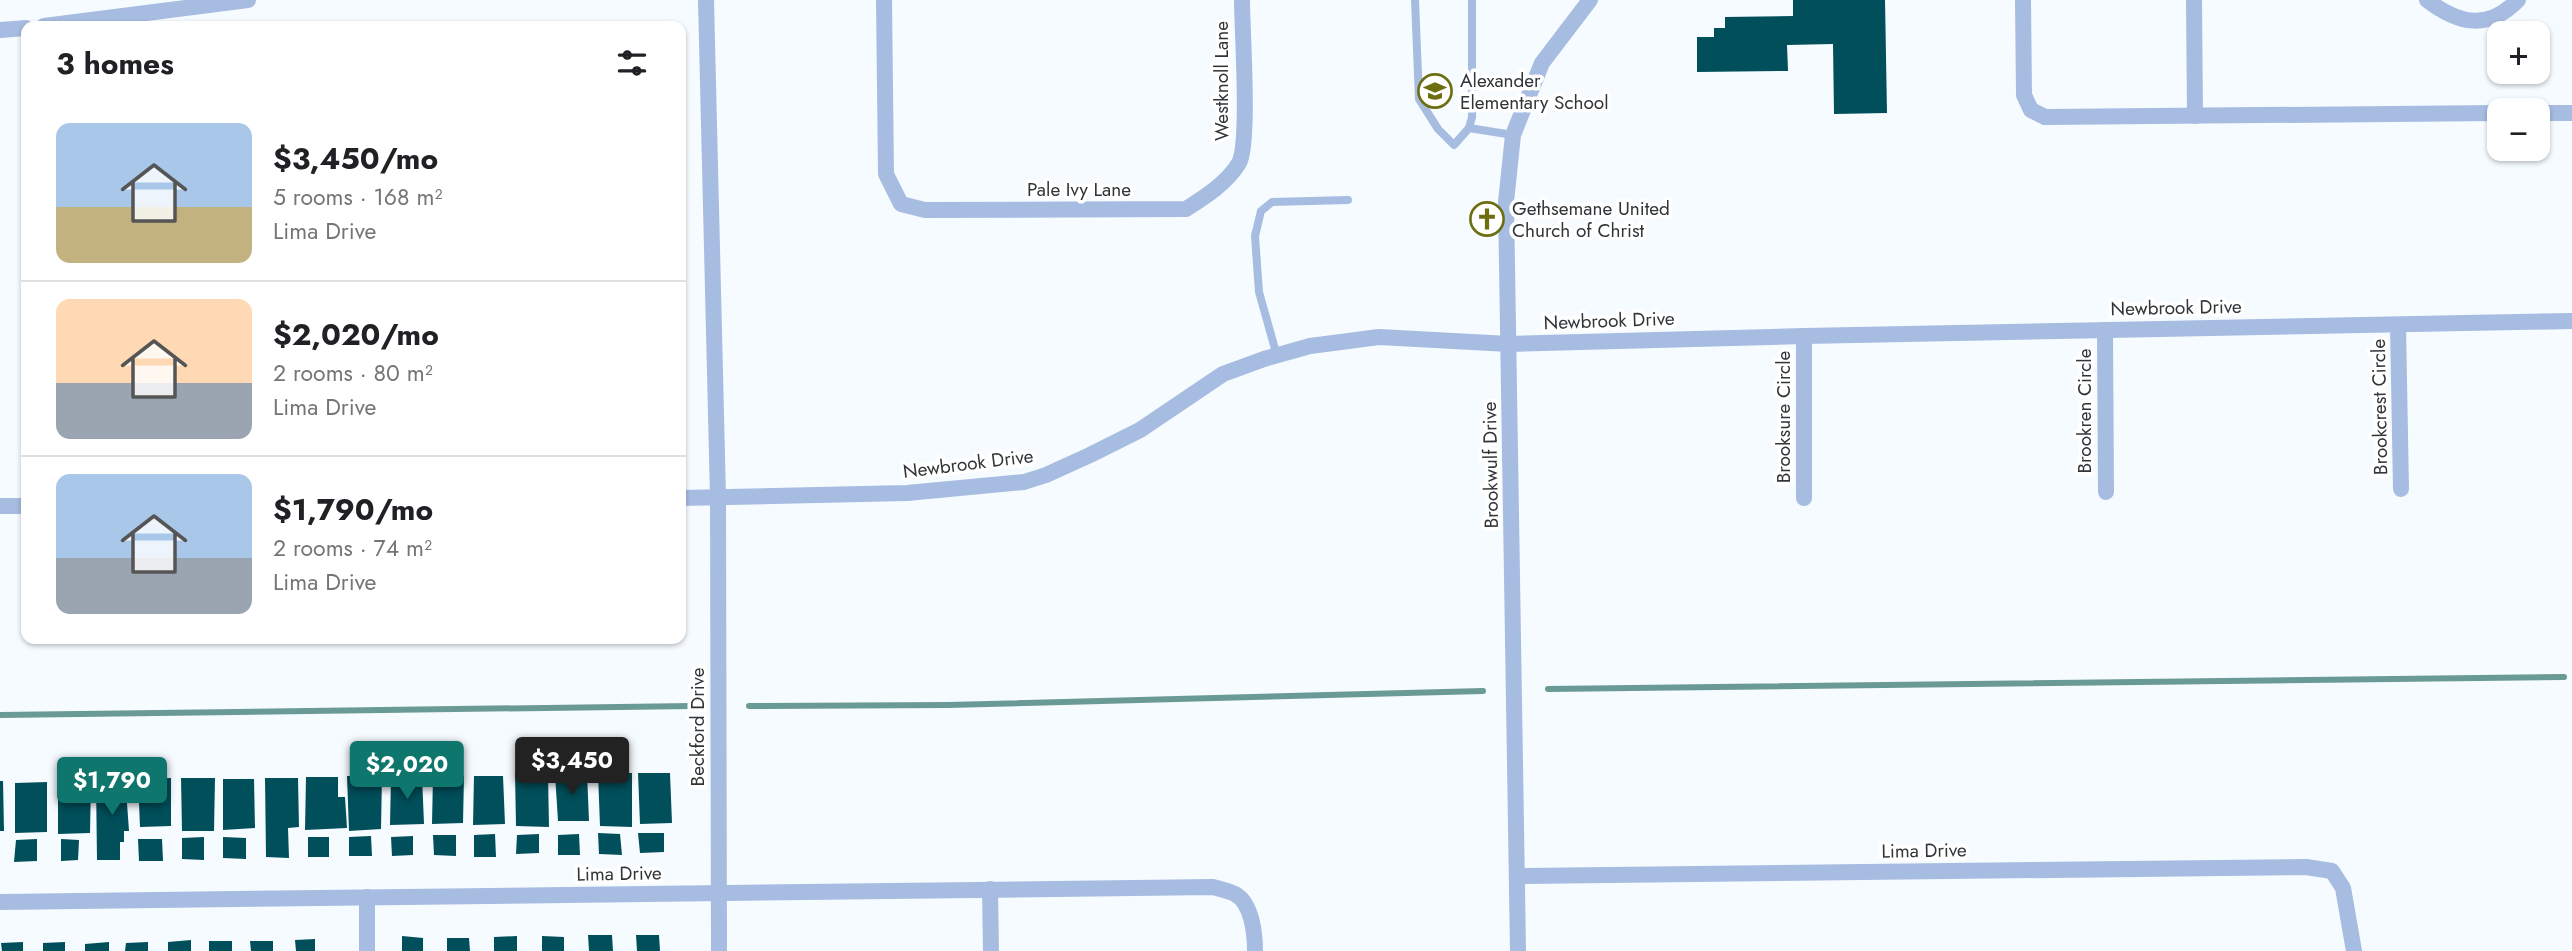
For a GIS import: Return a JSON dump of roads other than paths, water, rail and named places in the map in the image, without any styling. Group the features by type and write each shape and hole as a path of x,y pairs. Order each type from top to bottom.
{"street":[{"path":"101,21 248,0"},
{"name":"Beckford Drive","path":"706,0 718,497 719,951"},
{"name":"Pale Ivy Lane","path":"884,0 886,174 901,204 925,211 1186,209 1214,191 1240,162"},
{"name":"Westknoll Lane","path":"1240,162 1245,131 1242,0"},
{"name":"Brookwulf Drive","path":"1518,951 1506,202 1514,135 1542,63 1590,0"},
{"path":"2023,0 2024,95 2031,110 2045,117 2487,113"},
{"path":"2194,0 2195,116"},
{"path":"2427,0 2452,17 2469,21 2490,19 2510,8 2518,0"},
{"path":"0,30 21,28"},
{"path":"2550,113 2572,113"},
{"name":"Newbrook Drive","path":"686,498 908,493 1024,481 1068,465 1140,430 1223,374 1321,344 1379,337 1509,344 2572,321"},
{"name":"Brookcrest Circle","path":"2398,325 2401,489"},
{"name":"Brookren Circle","path":"2105,330 2106,492"},
{"name":"Brooksure Circle","path":"1804,336 1804,498"},
{"path":"0,506 21,506"},
{"name":"Lima Drive","path":"1517,876 2306,867 2332,871 2343,888 2354,951"},
{"name":"Lima Drive","path":"0,902 1213,887 1238,895 1249,912 1255,951"},
{"path":"990,889 991,951"},
{"path":"367,897 367,951"}],"lane":[{"path":"1415,0 1419,99 1438,129 1454,145 1469,128 1472,117 1472,0"},
{"path":"1469,128 1514,135"},
{"path":"1277,356 1259,292 1255,236 1261,211 1272,202 1348,200"}],"waterway":[{"path":"1548,689 2564,677"},
{"path":"749,706 948,705 1483,691"},
{"path":"0,715 692,706"}],"place":[{"name":"Alexander Elementary School","path":"1435,91"},
{"name":"Gethsemane United Church of Christ","path":"1487,219"}]}
